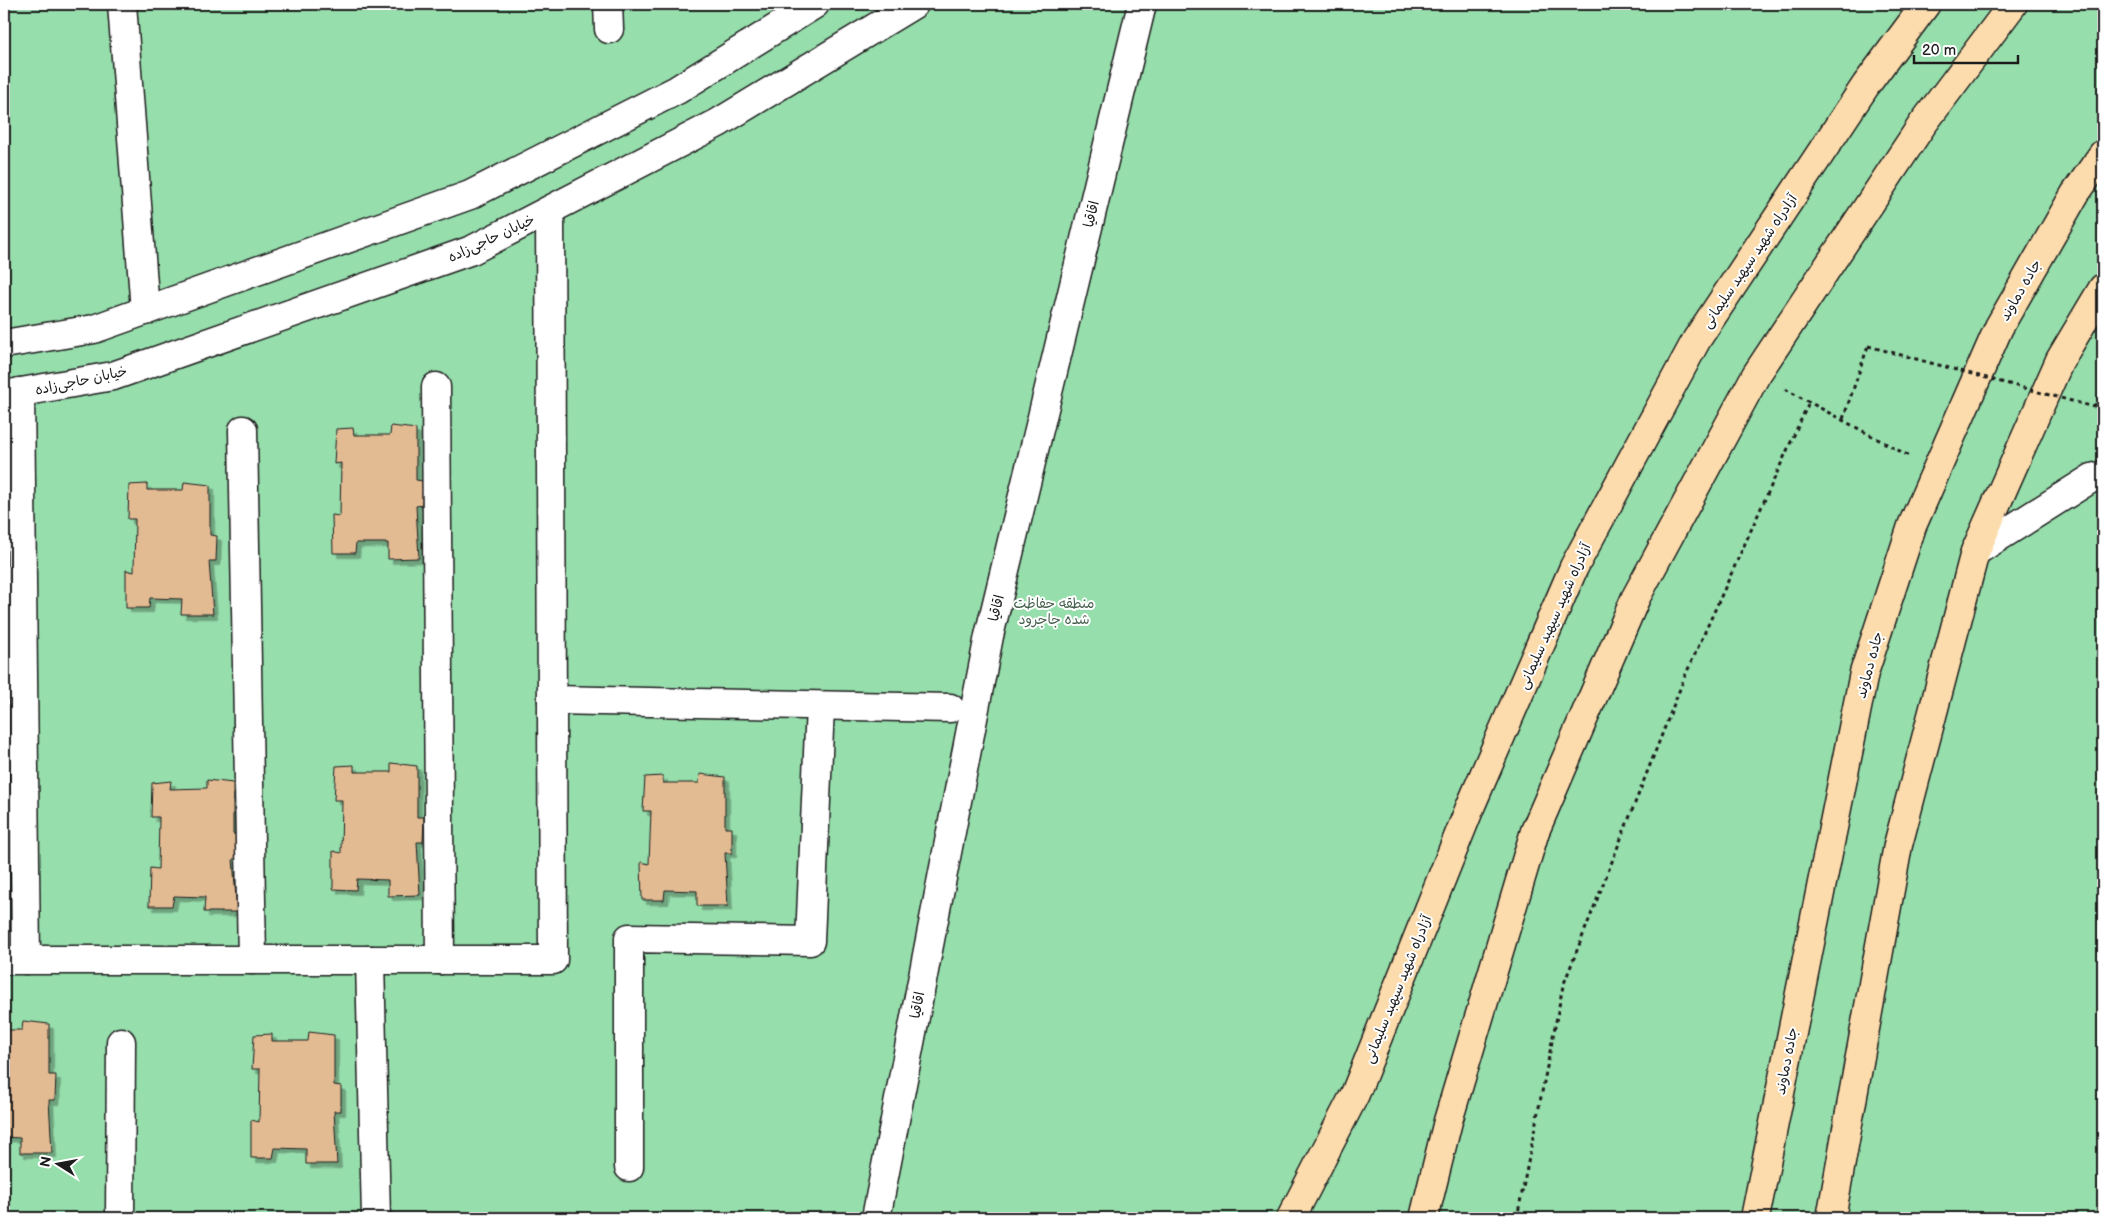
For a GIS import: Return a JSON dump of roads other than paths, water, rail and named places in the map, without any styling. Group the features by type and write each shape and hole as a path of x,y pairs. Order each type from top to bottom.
{"highway":[{"name":"آزادراه شهید سپهبد سلیمانی","path":"1291,1218 1355,1094 1471,804 1574,567 1697,339 1866,85 1926,4"},
{"path":"1424,1218 1448,1121 1535,831 1636,597 1756,375 1922,125 2013,4"},
{"name":"جاده دماوند","path":"1755,1218 1864,673 1912,526 1999,327 2074,194 2103,154"},
{"path":"1831,1218 1898,845 1975,552 2060,360 2103,288"}],"street":[{"path":"122,4 145,311"},
{"path":"4,344 94,329 470,195 678,90 776,17 816,4"},
{"name":"خیابان حاجی‌زاده","path":"12,393 113,376 472,250 718,123 914,4"},
{"name":"اقاقیا","path":"876,1218 989,636 1142,4"},
{"path":"12,393 15,960 553,960 550,210"},
{"path":"436,387 440,960"},
{"path":"243,430 252,960"},
{"path":"1975,552 2099,471"},
{"path":"552,700 950,708"},
{"path":"629,1166 629,938 810,941 820,706"},
{"path":"370,960 376,1218"},
{"path":"120,1218 121,1042"}],"park label":[{"name":"منطقه حفاظت شده جاجرود","path":"1054,612"}]}
